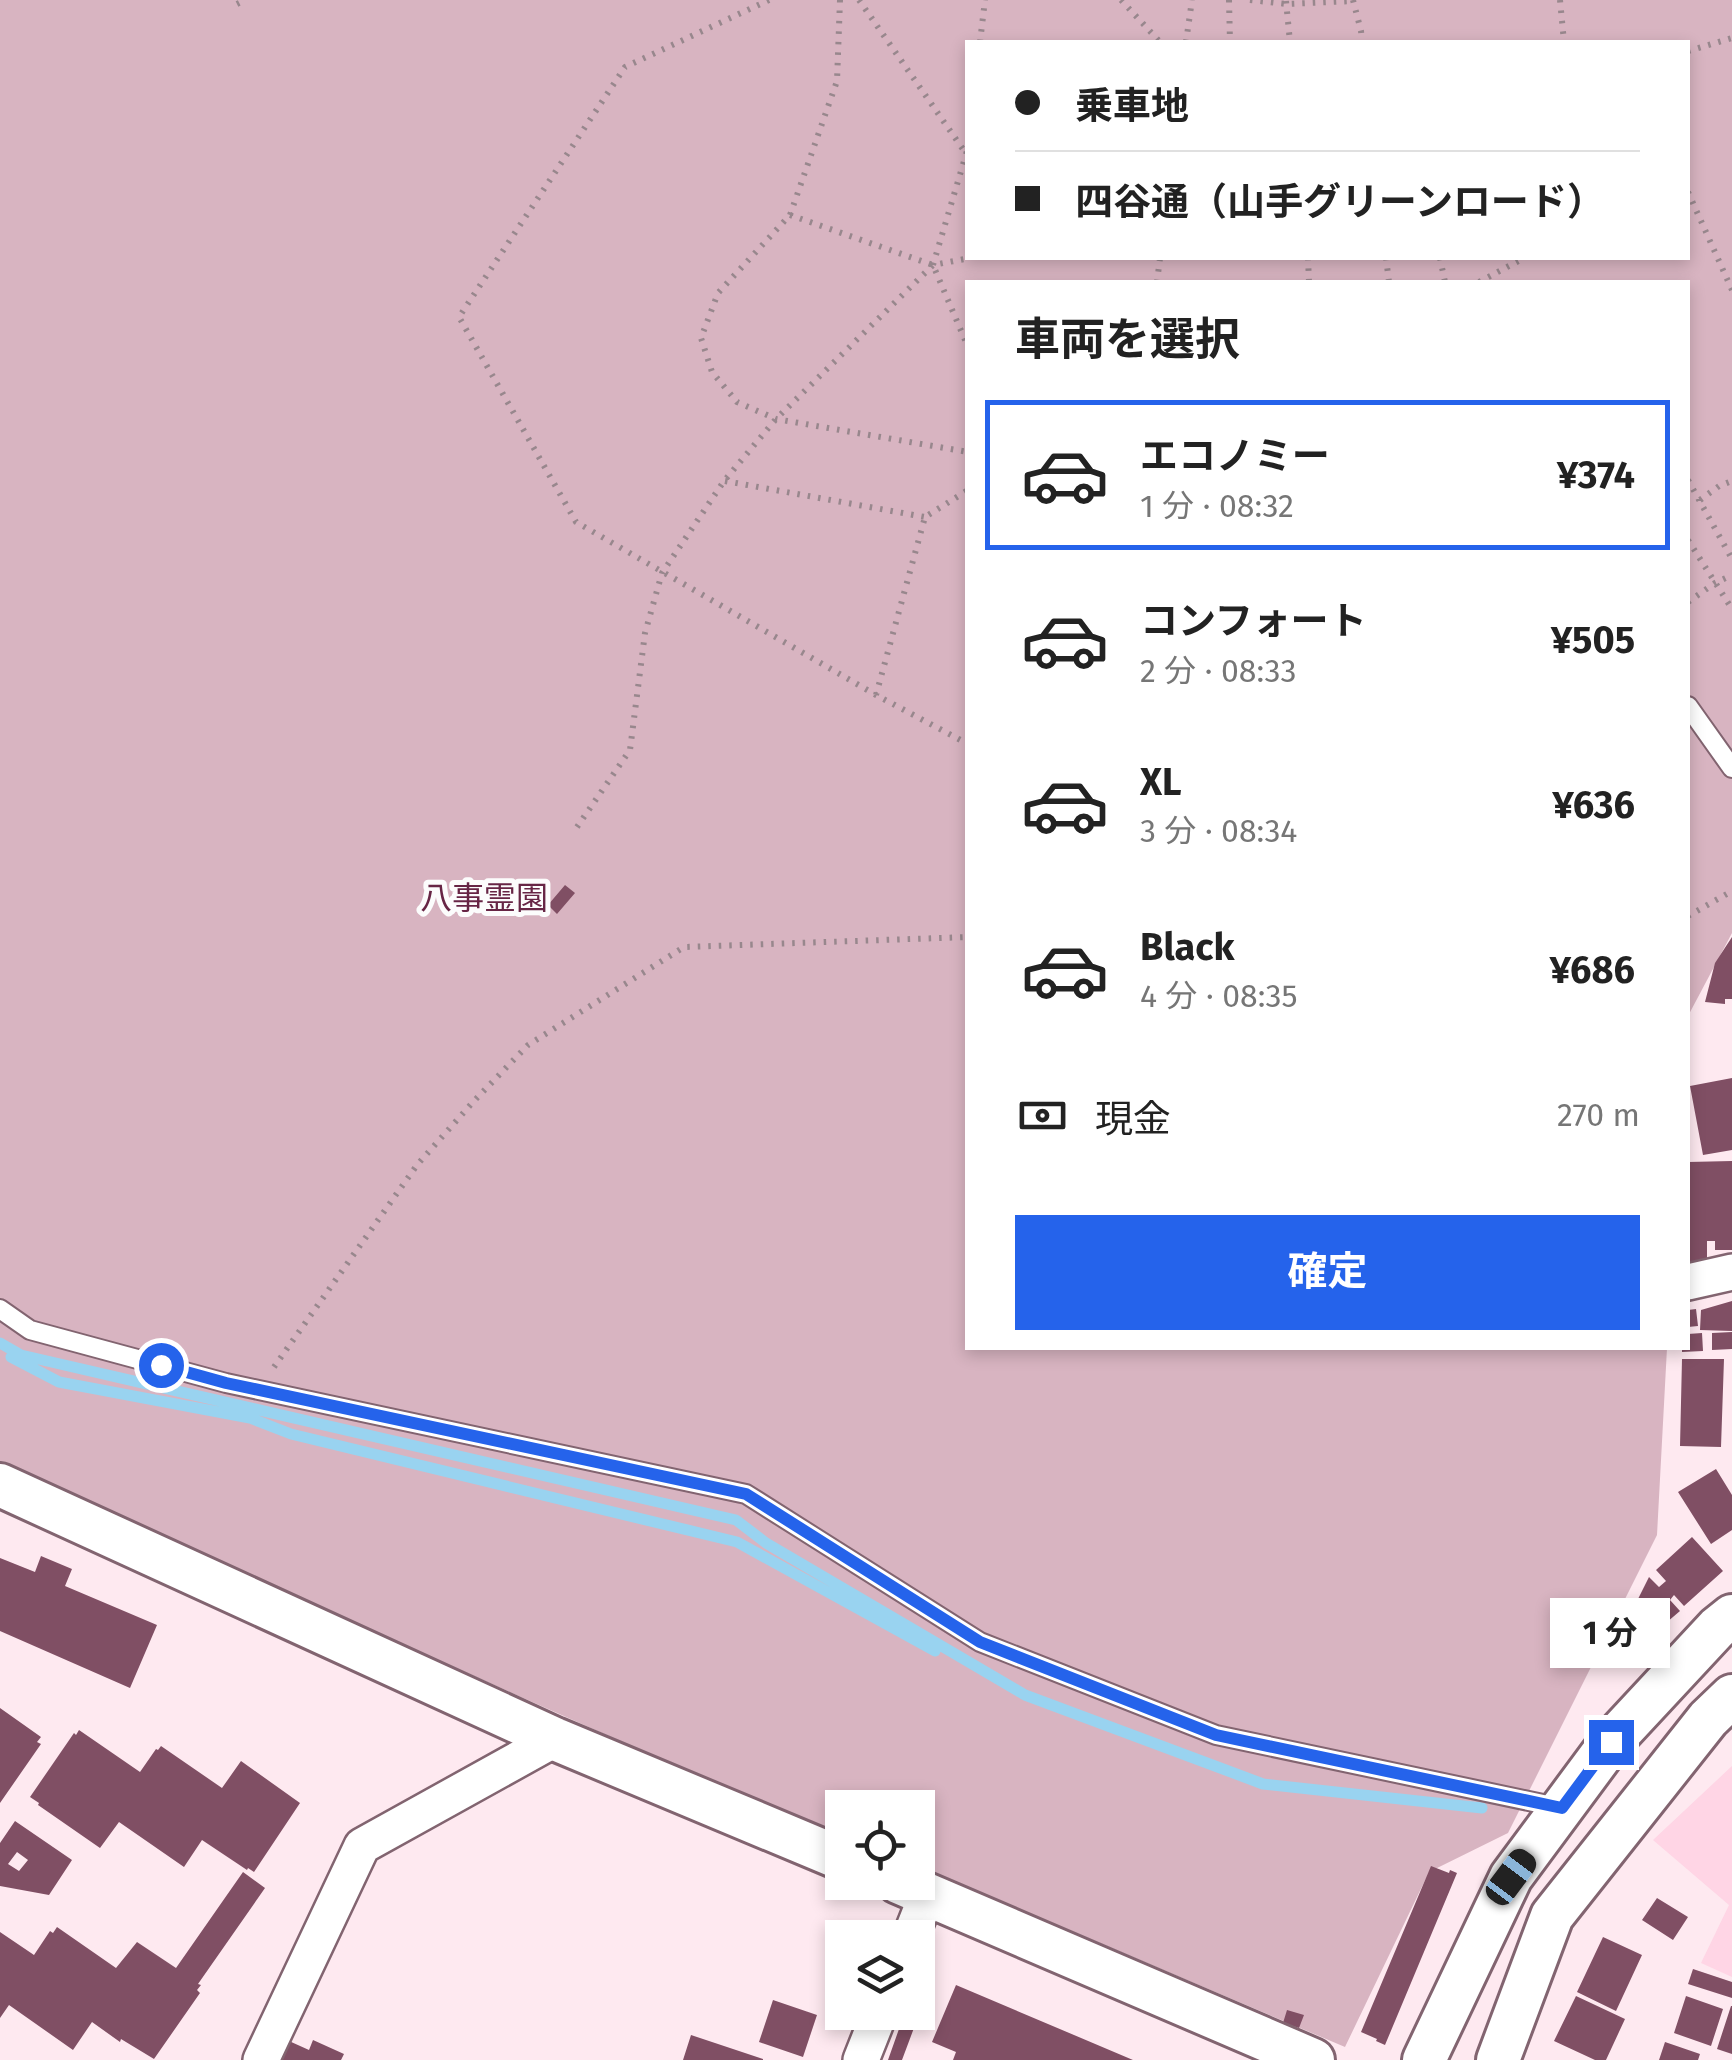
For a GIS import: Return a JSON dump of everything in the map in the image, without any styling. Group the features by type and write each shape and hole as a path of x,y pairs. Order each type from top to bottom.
{"street":[{"path":"1690,1282 1732,1272"},
{"path":"0,1485 554,1738 825,1853"},
{"path":"1424,2060 1511,1877 1611,1742 1732,1616"},
{"path":"1498,2060 1552,1916 1708,1718 1732,1696"},
{"path":"261,2060 362,1846 554,1738"},
{"path":"935,1899 1313,2060"},
{"path":"861,2060 873,2030"}],"lane":[{"path":"1690,709 1732,768"},
{"path":"0,1309 30,1330 226,1383 746,1494 980,1642 1216,1735 1562,1808"}],"path":[{"path":"769,0 624,68 459,316 576,522 876,695 965,741"},
{"path":"840,0 836,81 790,215 718,293 701,338 712,372 737,402 776,419 965,451"},
{"path":"859,0 965,149"},
{"path":"980,40 985,0"},
{"path":"1121,0 1158,40"},
{"path":"1186,40 1192,0"},
{"path":"1228,0 1230,40"},
{"path":"1250,0 1353,1 1363,40"},
{"path":"1560,0 1564,40"},
{"path":"1286,2 1290,40"},
{"path":"1690,50 1732,38"},
{"path":"576,827 630,750 645,634 662,573 724,481 776,419 933,264 965,159"},
{"path":"1690,196 1732,290"},
{"path":"790,215 933,264 965,259"},
{"path":"1483,280 1520,260"},
{"path":"933,264 965,341"},
{"path":"724,481 925,517 965,492"},
{"path":"1700,500 1732,482"},
{"path":"1690,483 1732,560"},
{"path":"876,695 925,517"},
{"path":"1690,543 1732,610"},
{"path":"1690,601 1732,575"},
{"path":"1690,915 1732,892"},
{"path":"257,1389 417,1165 528,1045 684,947 965,937"}],"shaded area":[{"path":"1732,1766 1732,1977 1701,1963 1729,1905 1653,1840"}],"green space":[{"name":"八事霊園","path":"0,0 1732,0 1732,933 1690,1012 1690,280 965,280 965,1350 1667,1350 1657,1535 1508,1833 1429,1872 1345,2047 935,1873 935,1790 825,1790 825,1828 0,1466"}],"building":[{"path":"565,885 575,893 557,914 548,905"},
{"path":"1732,937 1732,999 1725,999 1725,1004 1705,1002 1715,963"},
{"path":"1732,1078 1732,1150 1703,1155 1690,1086"},
{"path":"1732,1161 1732,1250 1715,1250 1715,1241 1707,1241 1707,1265 1690,1269 1690,1162"},
{"path":"1732,1301 1732,1331 1700,1330 1701,1310"},
{"path":"1696,1309 1698,1326 1690,1327 1690,1310"},
{"path":"1732,1332 1732,1349 1712,1350 1712,1333"},
{"path":"1702,1333 1703,1351 1682,1352 1690,1350 1690,1334"},
{"path":"1682,1359 1724,1359 1721,1447 1680,1446"},
{"path":"1716,1469 1732,1495 1732,1530 1711,1544 1678,1492"},
{"path":"1692,1537 1723,1571 1684,1606 1674,1595 1670,1600 1680,1611 1633,1651 1620,1635 1649,1577 1659,1587 1666,1581 1656,1570"},
{"path":"41,1556 72,1569 65,1586 157,1625 130,1688 0,1631 0,1558 35,1572"},
{"path":"0,1708 41,1737 37,1742 41,1744 0,1803"},
{"path":"79,1730 140,1772 161,1746 222,1788 241,1761 300,1803 254,1872 202,1840 184,1867 119,1822 100,1848 30,1797"},
{"path":"15,1821 72,1860 49,1895 0,1886 0,1843","holes":["17,1852 28,1860 19,1871 8,1864"]},
{"path":"1431,1866 1457,1873 1385,2045 1361,2032"},
{"path":"243,1872 265,1888 198,1984 200,1993 154,2059 92,2022 73,2050 9,2005 0,2018 0,1932 34,1955 57,1927 116,1968 137,1942 176,1968"},
{"path":"1657,1898 1688,1917 1673,1940 1642,1920"},
{"path":"1603,1937 1642,1955 1616,2011 1577,1992"},
{"path":"1693,1969 1732,1982 1732,1998 1688,1984"},
{"path":"956,1985 1133,2060 953,2060 956,2052 932,2042"},
{"path":"1576,1996 1625,2019 1606,2060 1595,2060 1554,2041"},
{"path":"1686,1996 1723,2009 1711,2046 1674,2033"},
{"path":"773,2000 817,2015 803,2057 759,2042"},
{"path":"1732,2006 1732,2054 1717,2049"},
{"path":"1287,2010 1304,2015 1299,2028 1283,2023"},
{"path":"899,2030 913,2030 902,2060 888,2060"},
{"path":"691,2035 763,2059 763,2060 683,2060"},
{"path":"313,2040 344,2054 341,2060 281,2060 289,2041 309,2050"},
{"path":"1665,2042 1700,2054 1698,2060 1659,2060"}],"waterway":[{"path":"0,1343 21,1355 736,1520 766,1543 1025,1695 1263,1784 1482,1808"},
{"path":"11,1357 59,1382 250,1418 291,1434 737,1542 935,1651"}],"route":[{"path":"161,1365 226,1383 746,1494 980,1642 1216,1735 1562,1808 1611,1742"}]}
